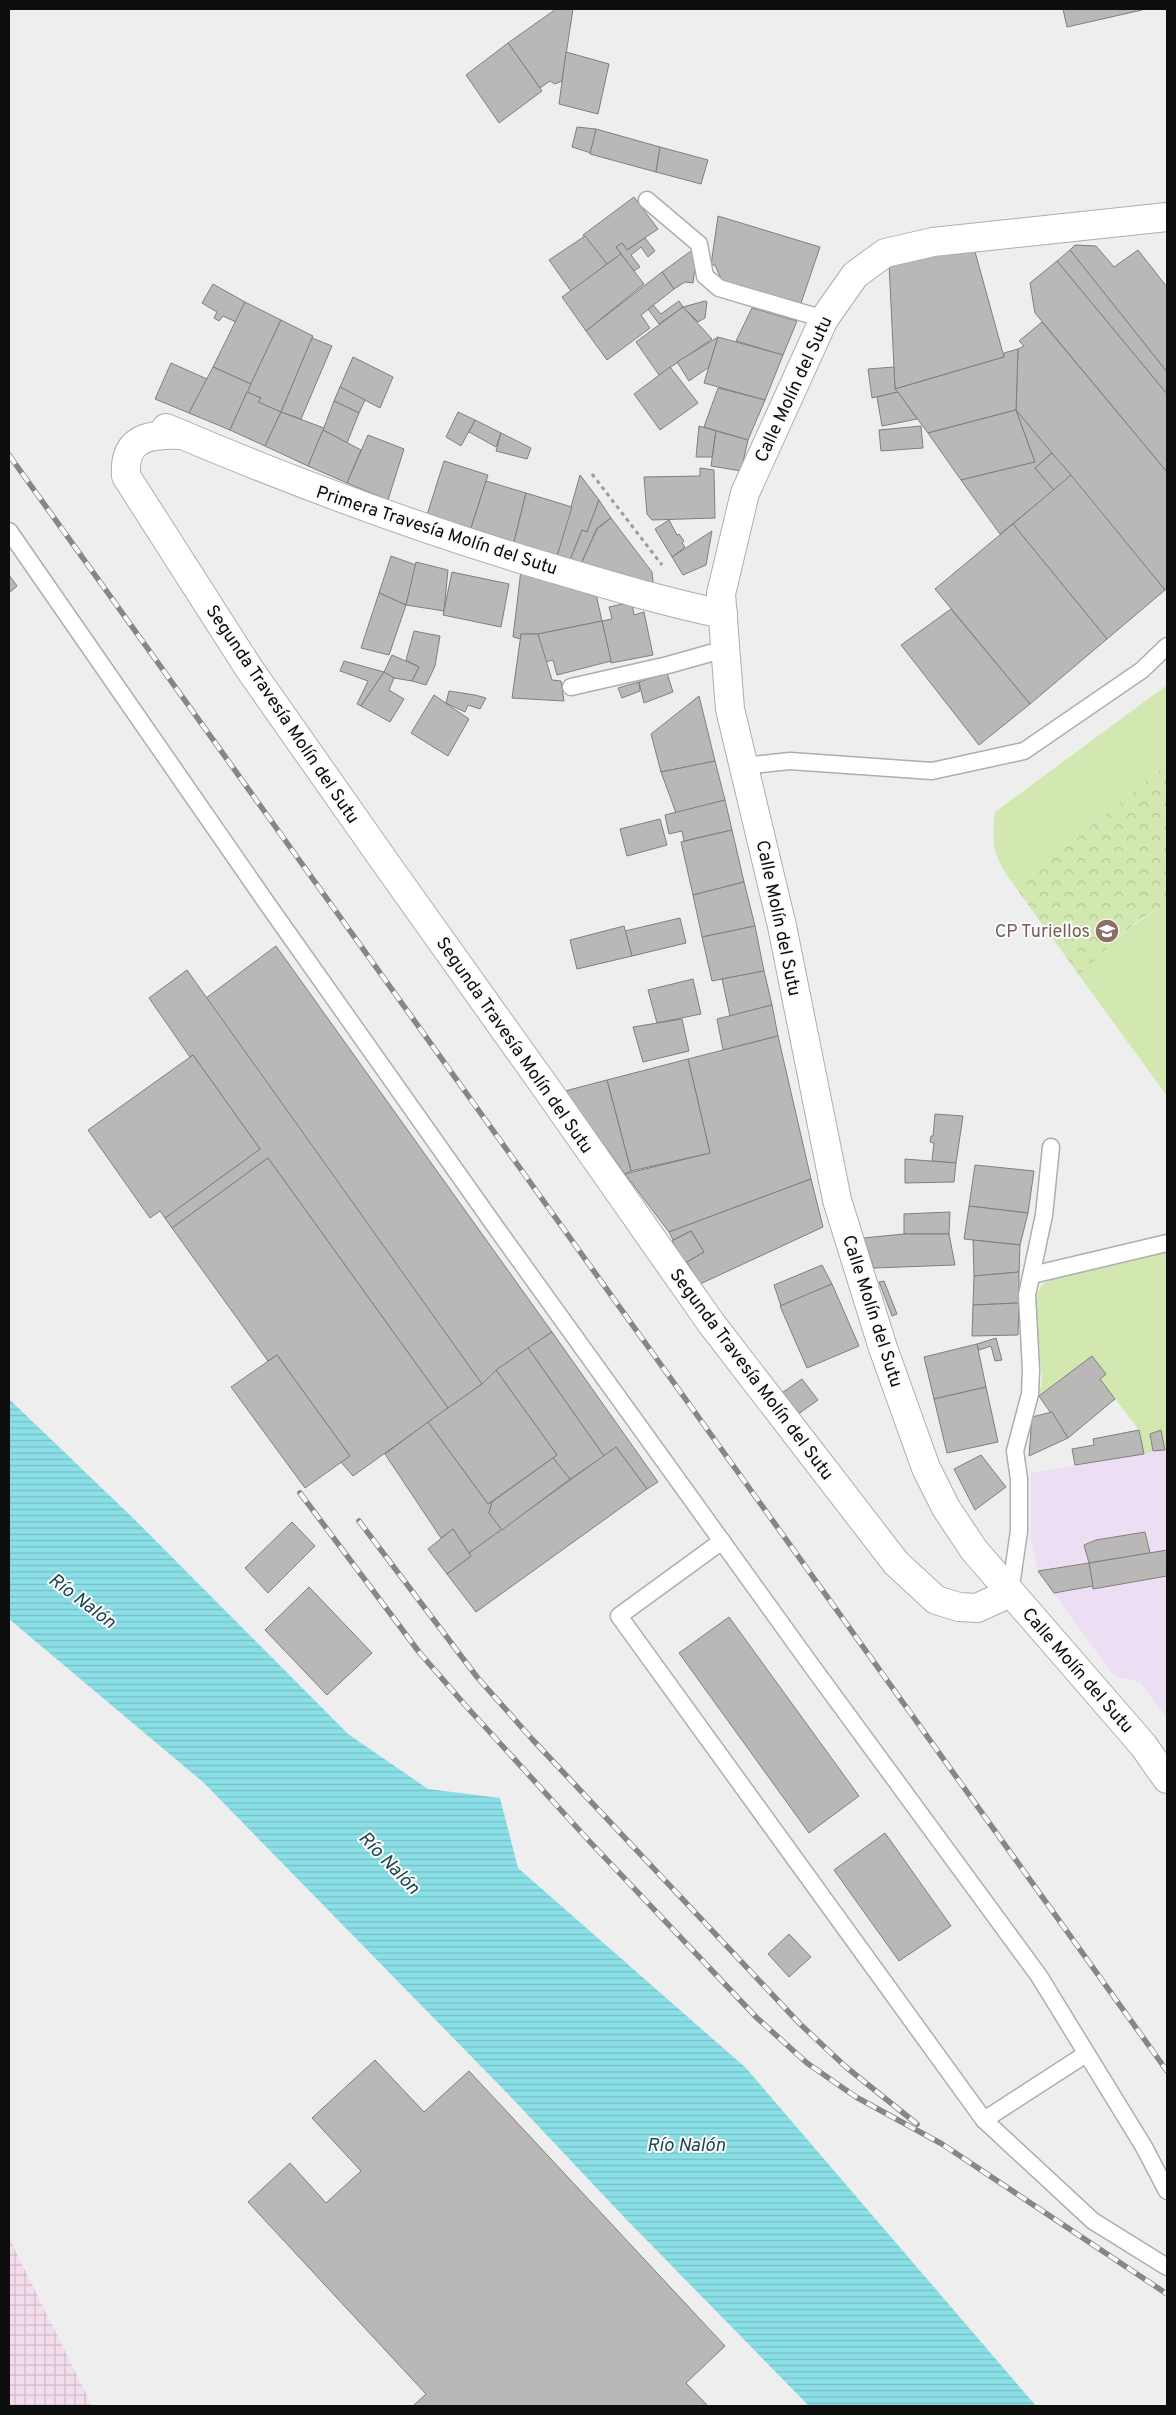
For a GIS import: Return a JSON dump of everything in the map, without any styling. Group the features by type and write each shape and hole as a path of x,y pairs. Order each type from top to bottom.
{"street":[{"name":"Calle Molín del Sutu","path":"1167,217 933,242 885,253 854,274 824,319 745,493 721,594 730,709 782,926 837,1200 883,1348 926,1468 946,1508 974,1550 1143,1745 1167,1779"},
{"name":"Primera Travesía Molín del Sutu","path":"158,424 292,481 448,538 659,601 723,614"},
{"name":"Segunda Travesía Molín del Sutu","path":"183,435 164,435 146,438 132,446 124,460 126,476 248,667 711,1323 896,1563 936,1600 959,1607 977,1608 1010,1593"}],"lane":[{"path":"646,200 699,244 705,276 719,288 824,319"},
{"path":"9,531 322,981 722,1541 1038,1976 1144,2148 1167,2190"},
{"path":"744,766 790,761 932,771 1024,751 1142,670 1167,646"},
{"path":"571,686 668,665 726,649"},
{"path":"1010,1593 1018,1531 1019,1479 1016,1451 1030,1394 1031,1360 1027,1295 1044,1215 1051,1147"},
{"path":"1032,1275 1167,1243"},
{"path":"722,1541 619,1616 984,2120 1093,2221 1167,2267"},
{"path":"984,2120 1086,2054"}],"path":[{"path":"592,474 665,569"}],"shaded area":[{"path":"1167,1449 1167,1718 1140,1682 1114,1676 1038,1571 1031,1542 1031,1473"},
{"path":"9,2238 92,2406 9,2406"}],"green space":[{"path":"1167,685 1167,764 1016,888 1003,869 996,853 994,844 995,812"},
{"path":"1167,764 1167,910 1160,908 1142,918 1122,934 1079,975 1016,888"},
{"path":"1160,908 1167,910 1167,1096 1079,975 1128,930"},
{"path":"1167,1249 1167,1449 1165,1450 1161,1430 1150,1434 1153,1451 1144,1454 1139,1430 1100,1379 1106,1374 1092,1356 1039,1396 1042,1380 1036,1307 1037,1293 1042,1285 1055,1277"}],"water":[{"name":"Río Nalón","path":"9,1399 135,1520 348,1734 428,1789 500,1798 518,1868 746,2068 1036,2406 809,2406 204,1783 9,1619"}],"building":[{"path":"556,9 573,9 562,81 555,84 550,81 540,88 508,43"},
{"path":"1063,9 1142,9 1142,10 1067,27"},
{"path":"508,43 542,91 499,123 466,75"},
{"path":"566,52 609,64 598,114 559,104"},
{"path":"577,127 596,129 591,153 572,147"},
{"path":"596,129 660,147 656,172 590,154"},
{"path":"660,147 708,160 701,184 656,172"},
{"path":"634,197 658,229 627,250 622,243 616,247 621,254 607,264 583,235"},
{"path":"718,216 820,247 801,303 722,281 715,265 711,265"},
{"path":"585,236 607,264 571,291 549,260"},
{"path":"645,238 655,251 648,257 641,247 631,255 640,267 634,271 616,247 622,243 627,250"},
{"path":"1075,245 1096,246 1114,267 1138,250 1167,287 1167,372 1070,250"},
{"path":"974,248 1004,357 895,389 889,263"},
{"path":"1070,250 1167,372 1167,394 1057,261"},
{"path":"691,251 696,258 693,283 685,282 674,289 662,272"},
{"path":"621,254 644,284 586,331 562,297"},
{"path":"1057,261 1167,394 1167,472 1035,313 1030,283"},
{"path":"662,272 674,289 641,315 650,328 607,360 586,331"},
{"path":"213,284 245,302 236,322 223,316 219,321 214,318 217,312 202,303"},
{"path":"679,301 683,307 659,324 648,309 653,305 661,314"},
{"path":"245,302 281,320 251,384 213,367"},
{"path":"707,302 705,318 698,322 683,307"},
{"path":"683,307 712,339 659,375 636,342"},
{"path":"752,308 797,321 783,355 736,341"},
{"path":"281,320 313,336 281,412 258,402 261,398 247,392"},
{"path":"1042,322 1167,472 1167,588 1165,590 1016,410 1018,349 1024,346 1019,341"},
{"path":"718,337 709,367 689,381 677,362"},
{"path":"718,337 783,355 765,400 704,383"},
{"path":"312,338 332,346 301,419 281,412"},
{"path":"1018,349 1016,410 928,433 895,389 1004,357 1004,353"},
{"path":"353,357 393,377 380,408 340,387"},
{"path":"171,363 207,379 189,413 155,399"},
{"path":"213,367 251,384 230,430 189,413"},
{"path":"670,367 698,403 660,430 634,394"},
{"path":"894,367 895,389 898,392 872,398 868,369"},
{"path":"340,387 365,400 359,413 334,401"},
{"path":"718,388 765,400 748,440 704,427"},
{"path":"247,392 261,398 258,402 281,412 265,446 230,430"},
{"path":"898,392 917,419 882,426 877,397"},
{"path":"334,401 359,413 347,443 323,430"},
{"path":"1016,410 1035,462 961,480 928,433"},
{"path":"1016,410 1052,453 1035,468 1054,490 1000,534 961,480 1035,462"},
{"path":"281,412 324,428 308,466 265,446"},
{"path":"458,412 475,420 461,446 446,437"},
{"path":"475,420 501,433 496,447 469,432"},
{"path":"699,426 716,431 712,457 696,457"},
{"path":"921,426 923,448 881,451 879,430"},
{"path":"323,430 361,450 347,483 308,466"},
{"path":"716,431 748,440 741,471 711,466"},
{"path":"501,433 531,448 527,459 496,451"},
{"path":"368,435 404,449 388,500 347,483"},
{"path":"1052,453 1071,475 1054,490 1035,468"},
{"path":"444,461 488,475 471,528 427,515"},
{"path":"700,468 714,470 715,518 652,520 647,514 644,477 700,476"},
{"path":"580,475 599,500 587,532 582,530 570,560 557,556"},
{"path":"1071,475 1165,590 1107,639 1013,524"},
{"path":"486,481 526,493 514,542 471,528"},
{"path":"526,493 572,507 557,556 514,542"},
{"path":"599,500 611,518 597,528 581,564 570,560 582,530 587,532"},
{"path":"611,518 652,572 653,582 644,583 581,564 597,529"},
{"path":"669,520 677,535 679,534 684,541 682,543 685,547 672,557 655,529"},
{"path":"1013,524 1107,639 1030,704 935,589"},
{"path":"712,531 706,565 683,575 672,557"},
{"path":"391,556 416,565 406,605 379,593"},
{"path":"416,562 448,570 444,611 406,605"},
{"path":"521,570 594,596 596,594 602,621 538,634 521,634 521,639 513,637"},
{"path":"452,572 509,584 501,627 443,615"},
{"path":"9,575 17,586 9,593"},
{"path":"379,593 406,605 389,655 361,648"},
{"path":"632,602 634,615 644,612 653,655 611,663 602,621 612,619 609,607"},
{"path":"951,609 1030,704 979,745 901,645"},
{"path":"602,621 611,661 557,675 553,660 545,662 538,634"},
{"path":"414,631 440,636 435,666 426,685 412,681 419,667 406,660"},
{"path":"521,634 538,634 552,680 561,681 564,701 512,698"},
{"path":"392,655 419,667 412,681 394,678 384,672"},
{"path":"344,661 384,672 361,706 357,704 368,681 340,671"},
{"path":"384,672 394,678 389,690 404,699 390,722 361,706"},
{"path":"667,673 673,692 644,703 639,682"},
{"path":"639,682 640,691 622,698 618,688"},
{"path":"449,691 486,698 480,709 468,705 465,712 446,703"},
{"path":"434,695 469,719 448,756 411,733"},
{"path":"699,696 715,761 661,772 651,734"},
{"path":"715,761 725,800 676,813 661,772"},
{"path":"725,800 732,830 684,841 682,831 669,834 665,815"},
{"path":"660,819 667,845 627,856 620,829"},
{"path":"732,830 744,882 693,895 681,842"},
{"path":"744,882 755,926 702,937 693,895"},
{"path":"680,918 686,943 632,956 625,931"},
{"path":"624,926 632,956 577,969 570,940"},
{"path":"755,926 764,971 712,981 702,937"},
{"path":"276,946 552,1332 496,1370 482,1384 206,998"},
{"path":"187,970 482,1384 448,1408 268,1158 172,1228 165,1218 260,1149 193,1055 190,1057 149,998"},
{"path":"764,971 772,1005 730,1016 722,979"},
{"path":"693,979 701,1014 657,1023 648,990"},
{"path":"772,1005 778,1036 723,1050 717,1019"},
{"path":"682,1019 689,1051 643,1062 633,1027"},
{"path":"778,1036 811,1179 669,1232 625,1174 710,1153 688,1059"},
{"path":"193,1055 260,1149 165,1218 160,1211 150,1218 88,1130"},
{"path":"688,1059 710,1153 631,1171 607,1080"},
{"path":"607,1080 631,1171 625,1174 565,1091"},
{"path":"935,1114 963,1116 956,1163 932,1161 934,1143 930,1142 931,1136 933,1136"},
{"path":"268,1158 448,1408 353,1476 341,1462 350,1456 277,1355 268,1361 172,1228"},
{"path":"905,1159 956,1163 954,1182 905,1183"},
{"path":"975,1165 1034,1171 1028,1213 969,1206"},
{"path":"811,1179 823,1227 700,1284 687,1262 704,1252 691,1231 673,1240 669,1232"},
{"path":"969,1206 1028,1213 1020,1245 964,1239"},
{"path":"950,1212 949,1234 904,1234 904,1214"},
{"path":"691,1231 704,1252 685,1263 672,1241"},
{"path":"904,1234 949,1234 955,1265 874,1268 863,1238"},
{"path":"973,1240 1020,1245 1019,1272 974,1276"},
{"path":"822,1265 832,1284 781,1306 774,1285"},
{"path":"1019,1272 1019,1303 973,1305 974,1276"},
{"path":"884,1281 897,1314 892,1316 879,1282"},
{"path":"832,1284 859,1346 807,1368 780,1306"},
{"path":"1019,1303 1018,1335 972,1336 973,1305"},
{"path":"552,1332 658,1482 647,1489 616,1447 604,1456 528,1348"},
{"path":"996,1338 1002,1360 995,1361 991,1346 979,1350 977,1344"},
{"path":"977,1344 986,1387 934,1399 924,1357"},
{"path":"528,1348 604,1456 570,1479 553,1458 557,1455 496,1370"},
{"path":"277,1355 350,1456 305,1488 231,1387"},
{"path":"1092,1356 1106,1374 1100,1379 1115,1399 1068,1438 1039,1396"},
{"path":"496,1370 557,1455 488,1504 428,1422 482,1384"},
{"path":"802,1379 818,1400 794,1417 779,1395"},
{"path":"986,1387 998,1442 947,1453 934,1399"},
{"path":"1052,1412 1068,1438 1029,1456 1032,1417"},
{"path":"428,1422 488,1504 492,1502 489,1513 502,1530 469,1553 453,1529 441,1538 385,1454"},
{"path":"1139,1430 1144,1454 1075,1465 1072,1449 1094,1445 1093,1439"},
{"path":"1161,1430 1165,1450 1153,1451 1150,1434"},
{"path":"616,1447 647,1489 476,1612 447,1574 471,1556 469,1553"},
{"path":"981,1455 1006,1487 975,1510 954,1469"},
{"path":"553,1458 570,1479 502,1530 489,1513 492,1502"},
{"path":"292,1522 315,1546 268,1593 245,1568"},
{"path":"453,1529 471,1556 447,1574 428,1549"},
{"path":"1145,1532 1150,1553 1089,1563 1084,1545 1096,1540"},
{"path":"1167,1550 1167,1576 1093,1589 1089,1563"},
{"path":"1089,1563 1093,1586 1054,1593 1038,1571"},
{"path":"309,1587 372,1653 327,1695 265,1630"},
{"path":"729,1617 859,1796 809,1833 679,1653"},
{"path":"885,1833 951,1926 899,1961 834,1870"},
{"path":"789,1934 811,1957 789,1977 768,1954"},
{"path":"375,2060 424,2112 469,2071 725,2346 686,2383 708,2406 413,2406 426,2394 248,2202 290,2163 326,2203 361,2171 312,2118"}],"railway":[{"path":"9,455 1167,2071"},
{"path":"300,1493 419,1652 465,1705 591,1843 757,2018 807,2063 856,2097 942,2144 1167,2294"},
{"path":"359,1521 477,1677 532,1739 800,2024 846,2067 917,2124"}],"place":[{"name":"CP Turiellos","path":"1107,931"}]}
